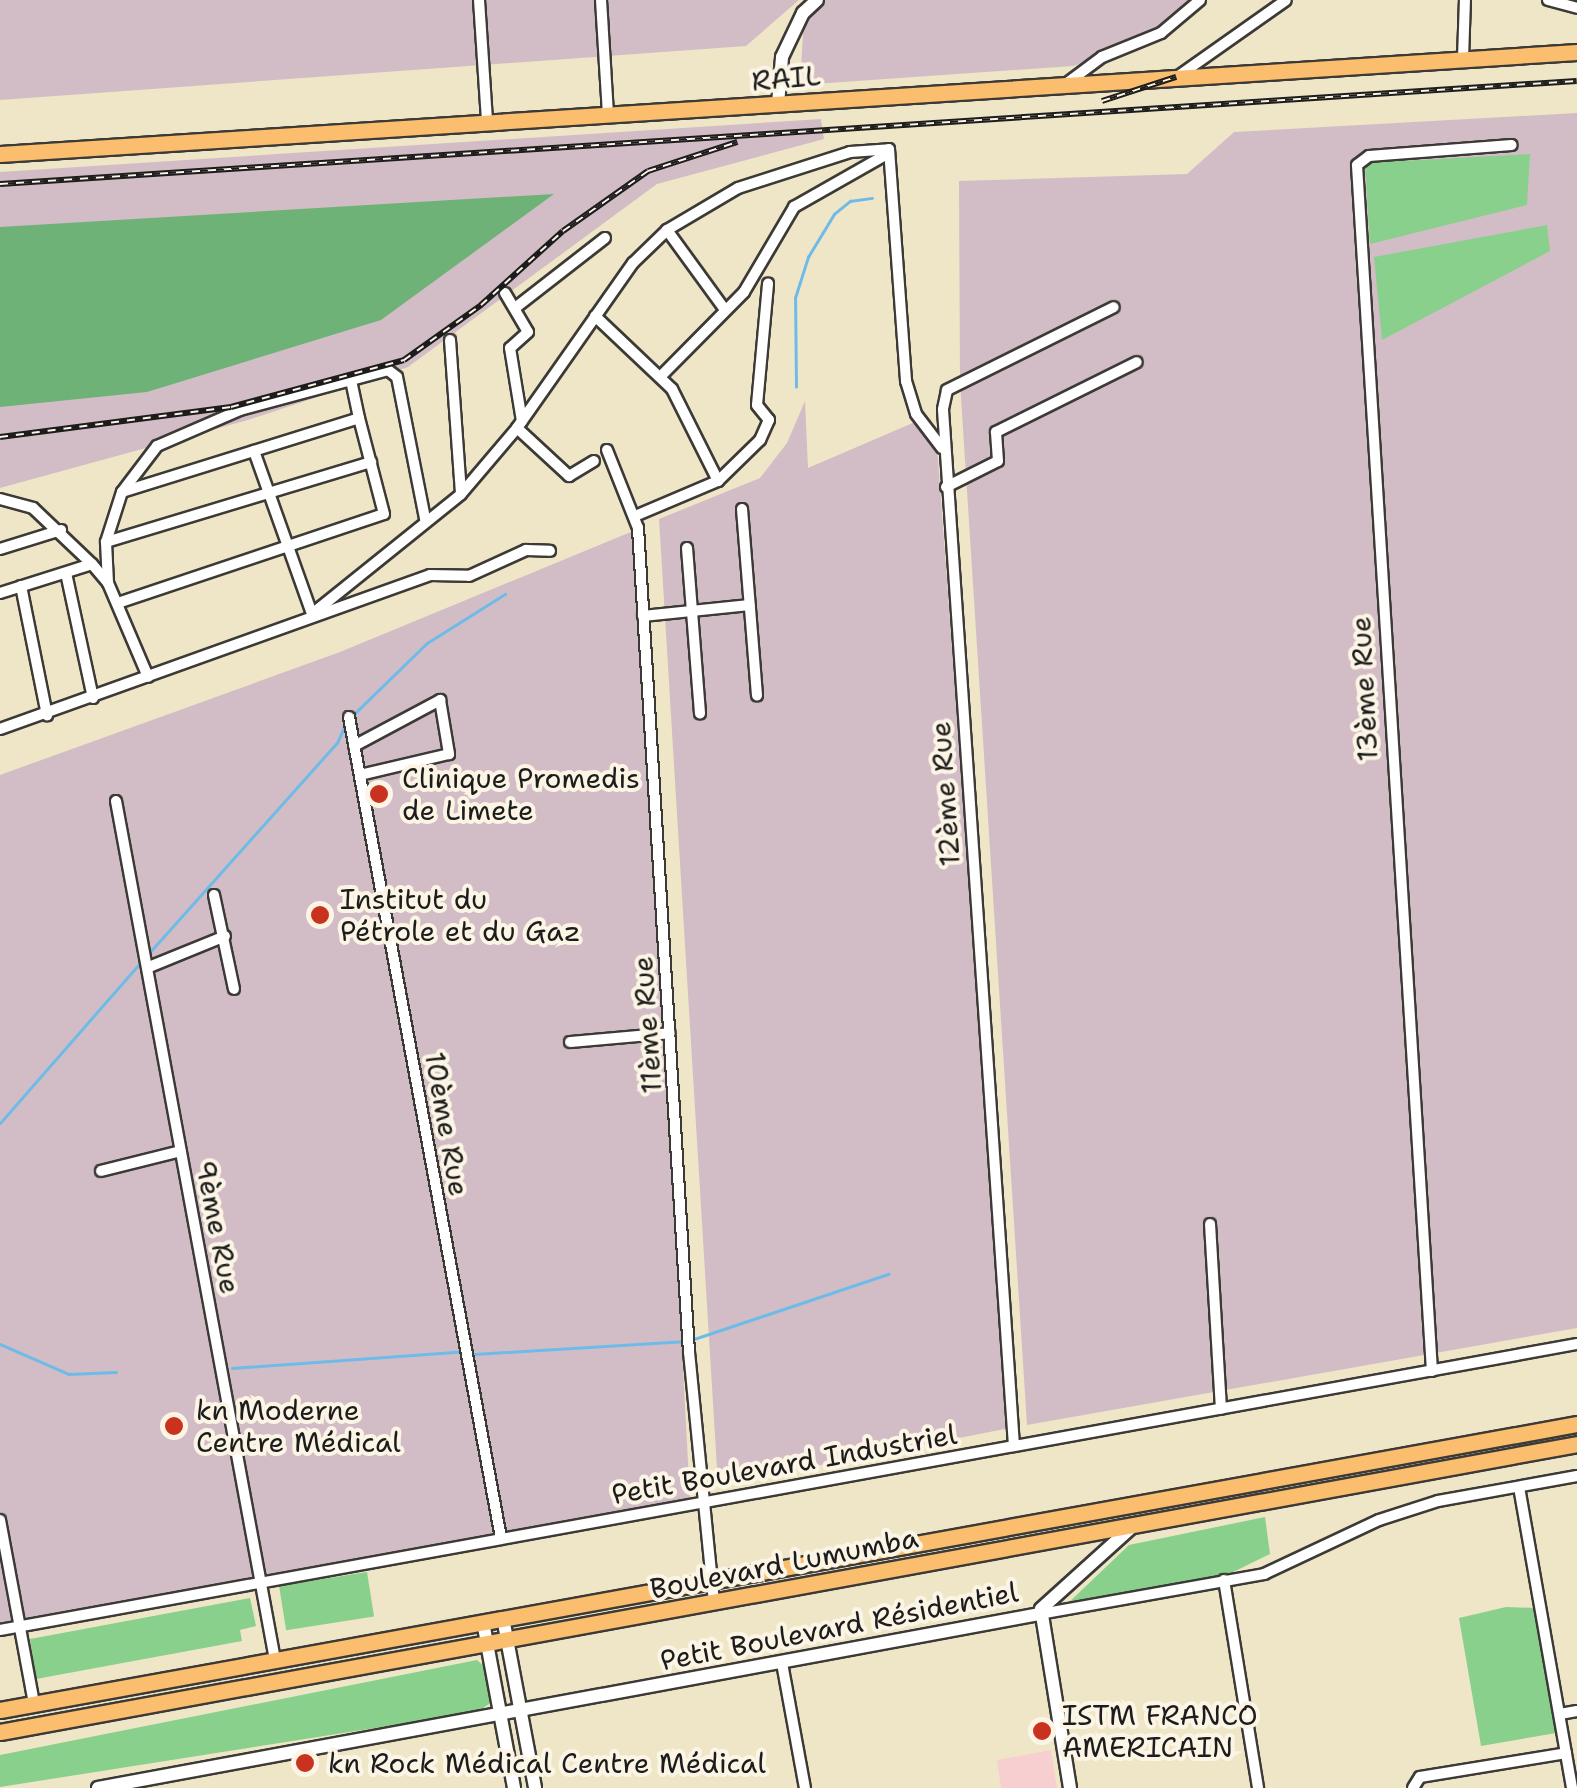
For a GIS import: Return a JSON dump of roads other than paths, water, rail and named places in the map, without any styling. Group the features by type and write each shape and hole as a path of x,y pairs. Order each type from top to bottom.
{"main road":[{"name":"RAIL","path":"0,154 1577,52"},
{"name":"Boulevard Lumumba","path":"0,1710 1577,1424"},
{"name":"Boulevard Lumumba","path":"0,1732 1577,1444"}],"street":[{"path":"479,0 487,122"},
{"path":"602,0 608,116"},
{"path":"778,104 782,58 803,13 817,0"},
{"path":"1066,84 1102,56 1161,32 1200,0"},
{"path":"1176,77 1286,0"},
{"path":"1463,59 1465,0"},
{"path":"1553,1 1577,8"},
{"name":"13ème Rue","path":"1432,1370 1357,165 1369,156 1512,146"},
{"path":"312,614 425,519 461,494 520,424 595,316 666,230 738,188 850,152 889,151"},
{"path":"660,376 723,308 744,292 799,202 889,151"},
{"name":"12ème Rue","path":"889,151 906,381 916,414 942,448 946,487 1014,1446"},
{"path":"666,230 723,308"},
{"path":"515,308 605,238"},
{"path":"635,516 718,481 748,458 769,424 758,405 768,283"},
{"path":"505,292 528,332 510,351 520,424 568,476 594,461"},
{"path":"942,448 947,390 1114,307"},
{"path":"595,316 660,376 681,401 718,481"},
{"path":"450,340 461,494"},
{"path":"946,487 998,461 996,432 1137,362"},
{"path":"108,583 106,542 122,492 140,464 177,434 388,370 397,377 425,519"},
{"path":"118,603 384,514 350,380"},
{"path":"122,492 360,418"},
{"name":"11ème Rue","path":"607,450 635,516 688,1352 708,1580 714,1601"},
{"path":"254,451 285,548 312,614"},
{"path":"106,542 371,462"},
{"path":"0,500 32,508 61,530 108,583 148,677"},
{"path":"742,510 756,695"},
{"path":"0,548 61,530"},
{"path":"687,548 700,713"},
{"path":"0,729 47,715 312,614 430,575 474,574 526,550 550,552"},
{"path":"0,593 92,564"},
{"path":"66,573 93,698"},
{"path":"21,586 47,715"},
{"path":"643,616 749,605"},
{"path":"354,746 440,700 449,754 360,774"},
{"name":"10ème Rue","path":"349,718 501,1538"},
{"name":"9ème Rue","path":"116,801 275,1660"},
{"path":"214,896 234,989"},
{"path":"149,967 225,936"},
{"path":"570,1042 670,1033"},
{"path":"101,1170 181,1151"},
{"path":"1210,1224 1220,1409"},
{"name":"Petit Boulevard Industriel","path":"0,1630 1577,1344"},
{"name":"Petit Boulevard Résidentiel","path":"98,1788 1264,1574 1379,1520 1438,1501 1577,1476"},
{"path":"1518,1487 1572,1788"},
{"path":"0,1520 34,1704"},
{"path":"1070,1788 1040,1614 1136,1523"},
{"path":"1224,1580 1258,1788"},
{"path":"504,1618 535,1788"},
{"path":"483,1622 514,1788"},
{"path":"782,1663 805,1788"},
{"path":"1560,1714 1577,1711"},
{"path":"1414,1785 1566,1752"}],"waterway":[{"path":"796,387 795,298 808,257 834,214 850,201 872,198"},
{"path":"353,715 427,643 505,594"},
{"path":"149,953 337,743 347,721"},
{"path":"0,1123 141,962"},
{"path":"694,1339 888,1274"},
{"path":"474,1354 687,1341"},
{"path":"0,1344 69,1374 116,1372"},
{"path":"232,1368 457,1352"}],"railway":[{"path":"1102,101 1176,77"},
{"path":"0,184 1577,81"},
{"path":"0,437 231,407 404,360 481,305 563,231 648,171 737,142"}],"place":[{"name":"Clinique Promedis de Limete","path":"379,794"},
{"name":"Institut du Pétrole et du Gaz","path":"320,915"},
{"name":"kn Moderne Centre Médical","path":"174,1426"},
{"name":"ISTM FRANCO AMERICAIN","path":"1042,1731"},
{"name":"kn Rock Médical Centre Médical","path":"305,1763"}]}
